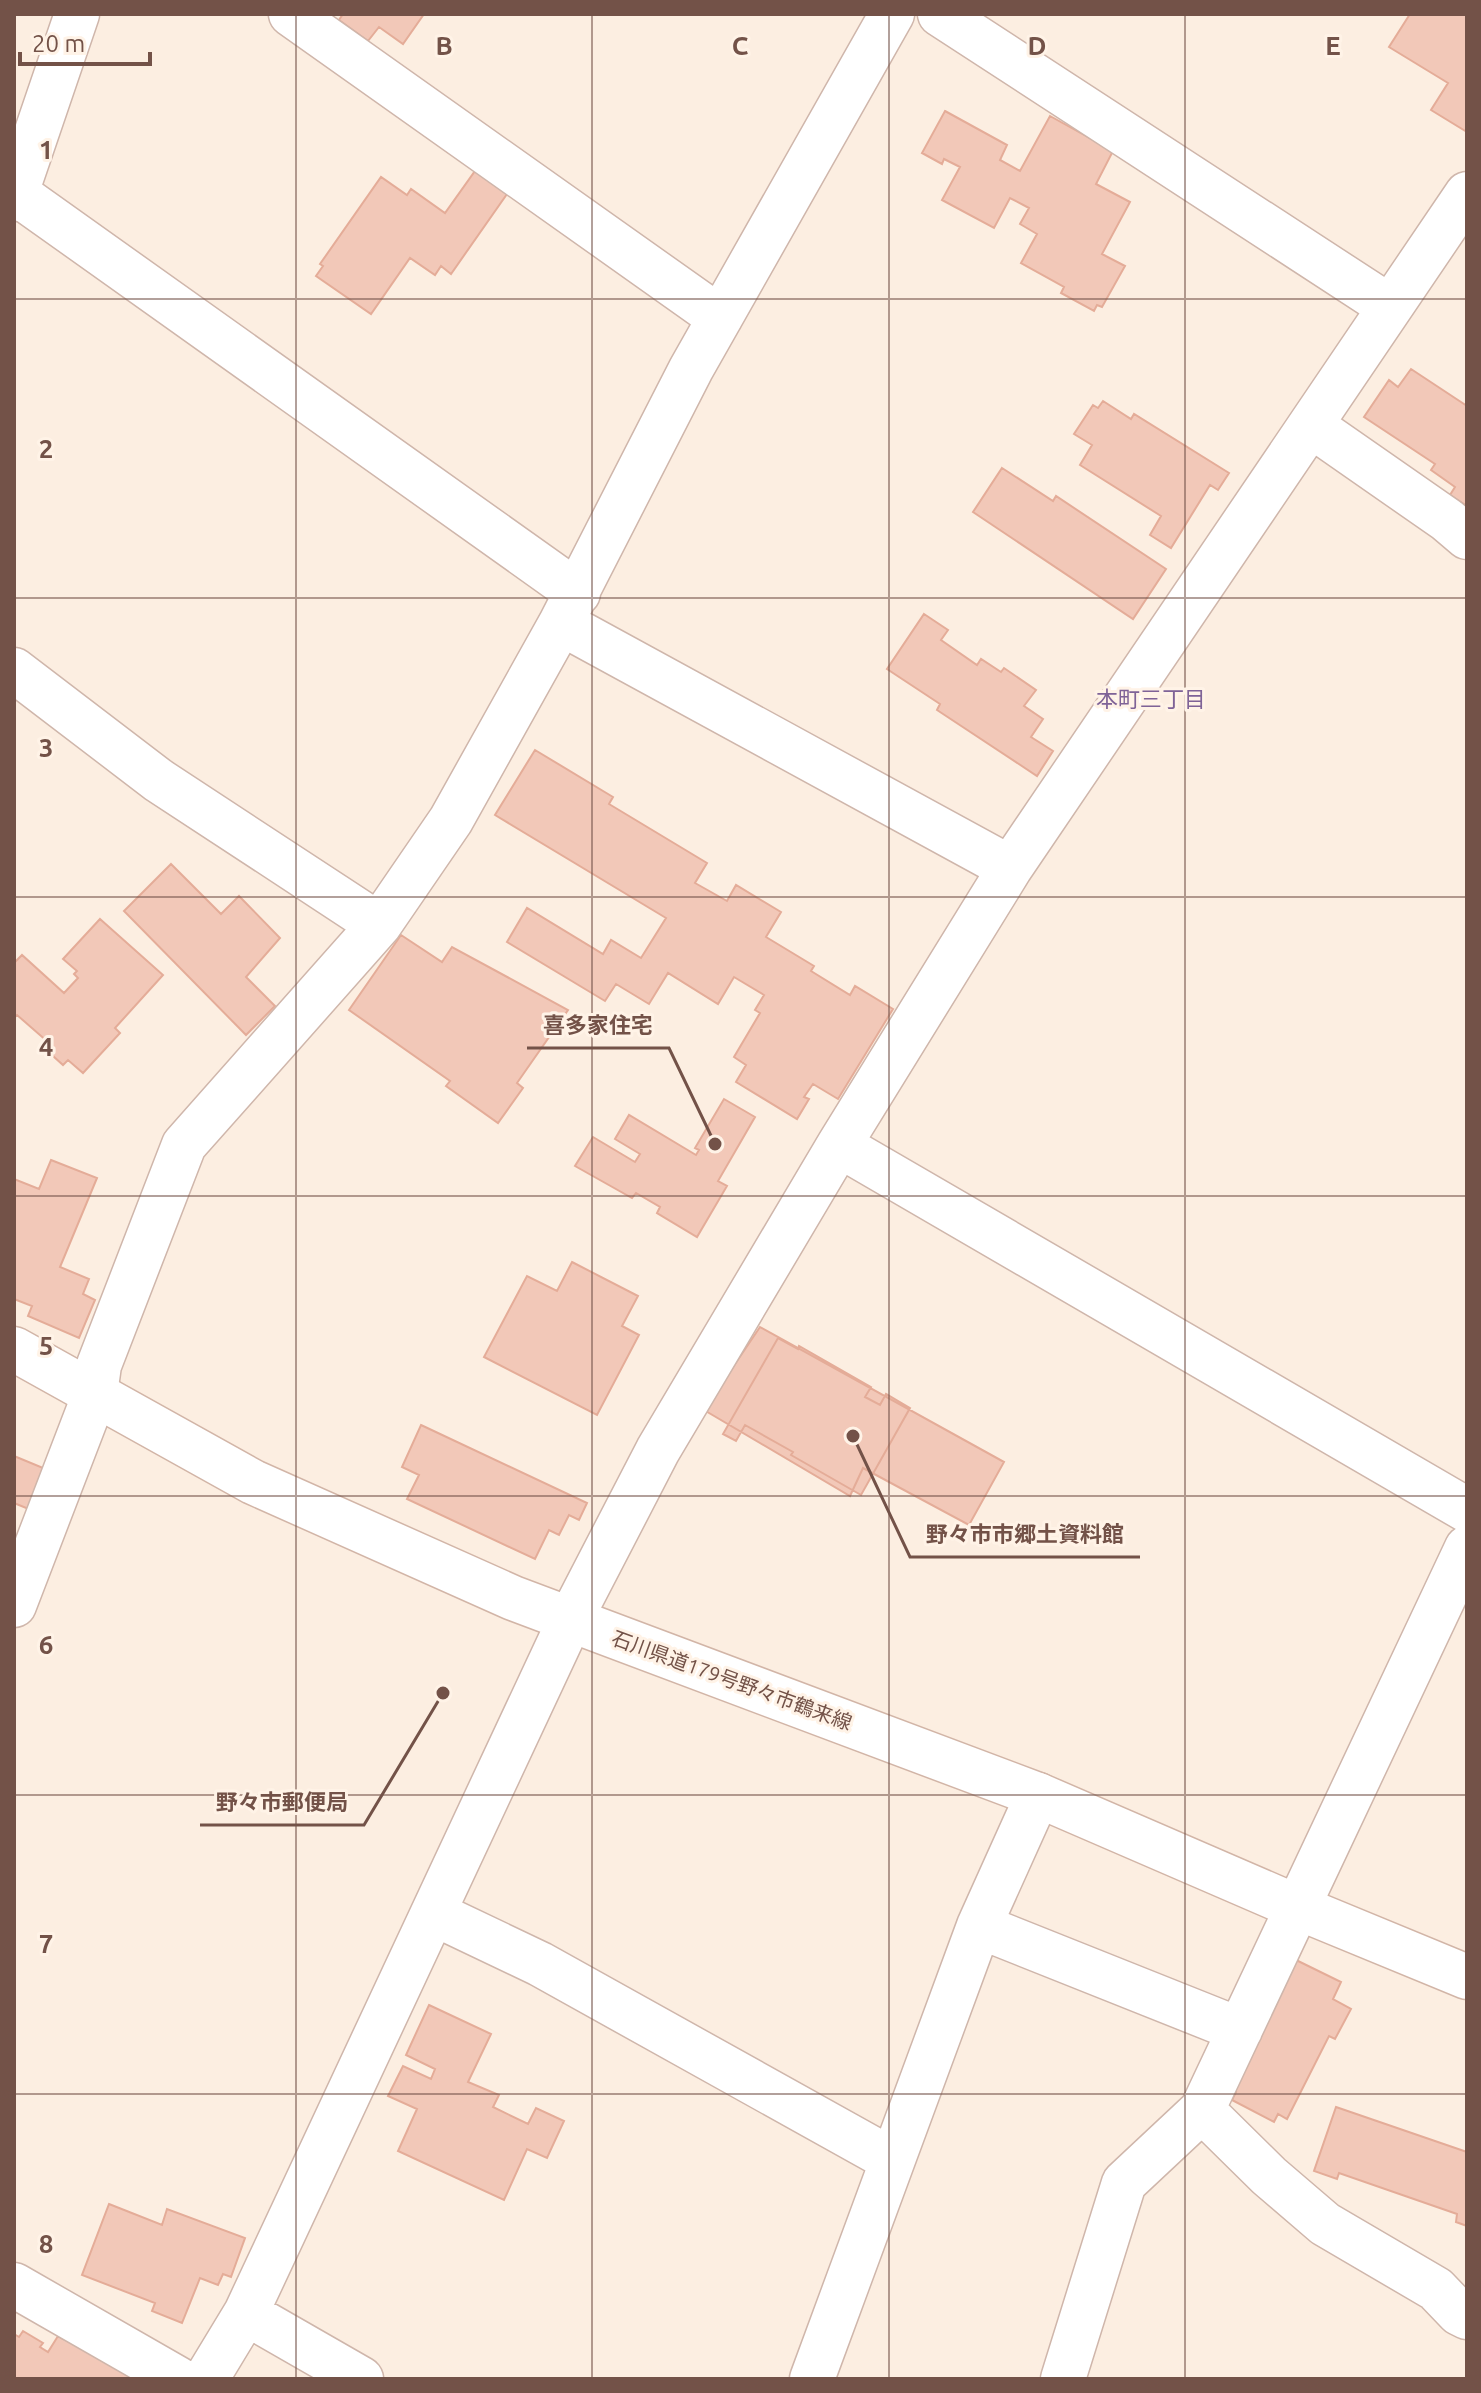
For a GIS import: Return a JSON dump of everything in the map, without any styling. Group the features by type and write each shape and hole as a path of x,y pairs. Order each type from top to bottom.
{"street":[{"path":"77,14 15,196 570,608 1010,868"},
{"path":"291,14 720,318"},
{"path":"940,14 1390,307"},
{"path":"14,1605 95,1394 99,1365 184,1145 379,925 451,820 570,608 691,369 890,15"},
{"path":"206,2379 246,2313 570,1620 658,1450 839,1145 1010,868 1467,194"},
{"path":"1312,426 1467,537"},
{"path":"14,670 158,780 379,925"},
{"path":"839,1145 1467,1510"},
{"name":"石川県道179号野々市鶴来線","path":"14,1349 253,1482 513,1598 1038,1795 1467,1977"},
{"path":"1063,2379 1124,2183 1202,2110 1467,1548"},
{"path":"812,2379 979,1926 1038,1795"},
{"path":"433,1913 540,1964 892,2160"},
{"path":"979,1926 1240,2030"},
{"path":"1202,2110 1269,2176 1325,2224 1436,2289 1467,2317"},
{"path":"14,2285 178,2379"},
{"path":"246,2313 361,2379"}],"building":[{"path":"343,14 424,14 403,44 379,27 368,41 339,20"},
{"path":"1410,14 1467,14 1467,132 1431,110 1448,83 1389,47"},
{"path":"945,111 1007,145 1000,160 1020,171 1050,116 1113,151 1096,184 1130,202 1102,254 1125,266 1102,307 1097,305 1094,311 1061,293 1064,287 1021,263 1037,234 1020,224 1029,208 1010,198 994,228 942,200 960,167 944,159 942,164 922,153"},
{"path":"475,171 507,194 451,274 441,266 435,275 410,258 371,314 316,276 323,266 320,264 381,177 407,195 411,189 445,213"},
{"path":"1411,369 1467,406 1467,506 1450,495 1455,487 1431,470 1435,464 1364,417 1389,380 1398,387"},
{"path":"1103,401 1131,419 1134,414 1229,473 1218,490 1210,485 1171,548 1150,535 1161,516 1080,465 1092,445 1074,434 1093,405 1098,408"},
{"path":"1002,468 1053,501 1056,496 1166,569 1133,619 973,512"},
{"path":"924,614 948,630 941,640 977,665 981,659 1001,672 1004,668 1036,690 1024,706 1043,719 1031,737 1053,751 1037,776 937,710 940,704 887,669"},
{"path":"535,750 613,797 609,804 707,863 695,883 727,901 736,885 781,912 766,937 814,966 811,971 850,995 855,986 893,1009 838,1099 813,1084 804,1097 809,1099 797,1119 736,1082 746,1065 734,1057 760,1013 755,1010 764,995 734,977 718,1004 668,973 649,1004 616,984 605,1001 507,942 527,908 603,954 611,940 641,958 666,918 495,815"},
{"path":"171,864 221,914 239,896 280,938 246,977 275,1006 246,1035 124,911"},
{"path":"100,919 163,975 115,1028 120,1033 83,1073 68,1060 63,1065 43,1047 48,1042 17,1015 14,1018 14,963 22,955 64,993 78,978 74,974 77,971 63,959"},
{"path":"401,935 442,962 452,947 568,1010 517,1083 523,1088 498,1123 446,1086 450,1081 349,1010"},
{"path":"724,1099 755,1117 718,1181 727,1186 697,1237 657,1213 660,1207 636,1193 632,1198 575,1166 593,1137 635,1162 640,1154 615,1139 629,1115 696,1155 699,1150 695,1148"},
{"path":"51,1160 97,1178 60,1267 89,1279 83,1294 95,1300 79,1338 28,1316 32,1306 14,1299 14,1179 39,1189"},
{"path":"51,1160 97,1178 60,1267 89,1279 83,1294 95,1300 79,1338 28,1316 32,1306 14,1299 14,1179 39,1189"},
{"path":"572,1262 638,1296 622,1326 639,1335 597,1415 484,1357 527,1276 557,1291"},
{"path":"760,1327 1004,1462 969,1525 863,1468 850,1496 704,1410"},
{"path":"778,1338 798,1349 799,1346 871,1387 865,1397 880,1405 886,1394 910,1408 861,1495 745,1425 736,1441 723,1434"},
{"path":"421,1425 587,1503 579,1520 569,1515 559,1535 549,1530 535,1559 407,1499 419,1475 402,1467"},
{"path":"14,1456 48,1470 31,1510 14,1503"},
{"path":"1294,1959 1341,1982 1333,1999 1351,2009 1335,2039 1329,2036 1287,2119 1278,2114 1274,2122 1232,2100 1236,2092 1228,2088"},
{"path":"429,2005 491,2034 468,2082 499,2095 493,2107 528,2124 536,2108 564,2121 547,2158 527,2149 504,2200 398,2151 417,2109 388,2096 403,2066 431,2079 435,2069 406,2055"},
{"path":"1336,2107 1467,2152 1467,2226 1456,2222 1457,2214 1339,2173 1337,2179 1314,2171"},
{"path":"109,2204 162,2225 167,2209 245,2238 231,2277 223,2274 218,2285 200,2278 182,2323 152,2311 155,2303 82,2275"},
{"path":"23,2331 43,2343 40,2347 48,2352 58,2336 63,2339 67,2334 175,2379 14,2379 14,2334 19,2337"}],"place":[{"name":"喜多家住宅","path":"715,1144"},
{"name":"野々市市郷土資料館","path":"853,1436"},
{"name":"野々市郵便局","path":"443,1693"}],"district":[{"name":"本町三丁目","path":"1151,698"}]}
